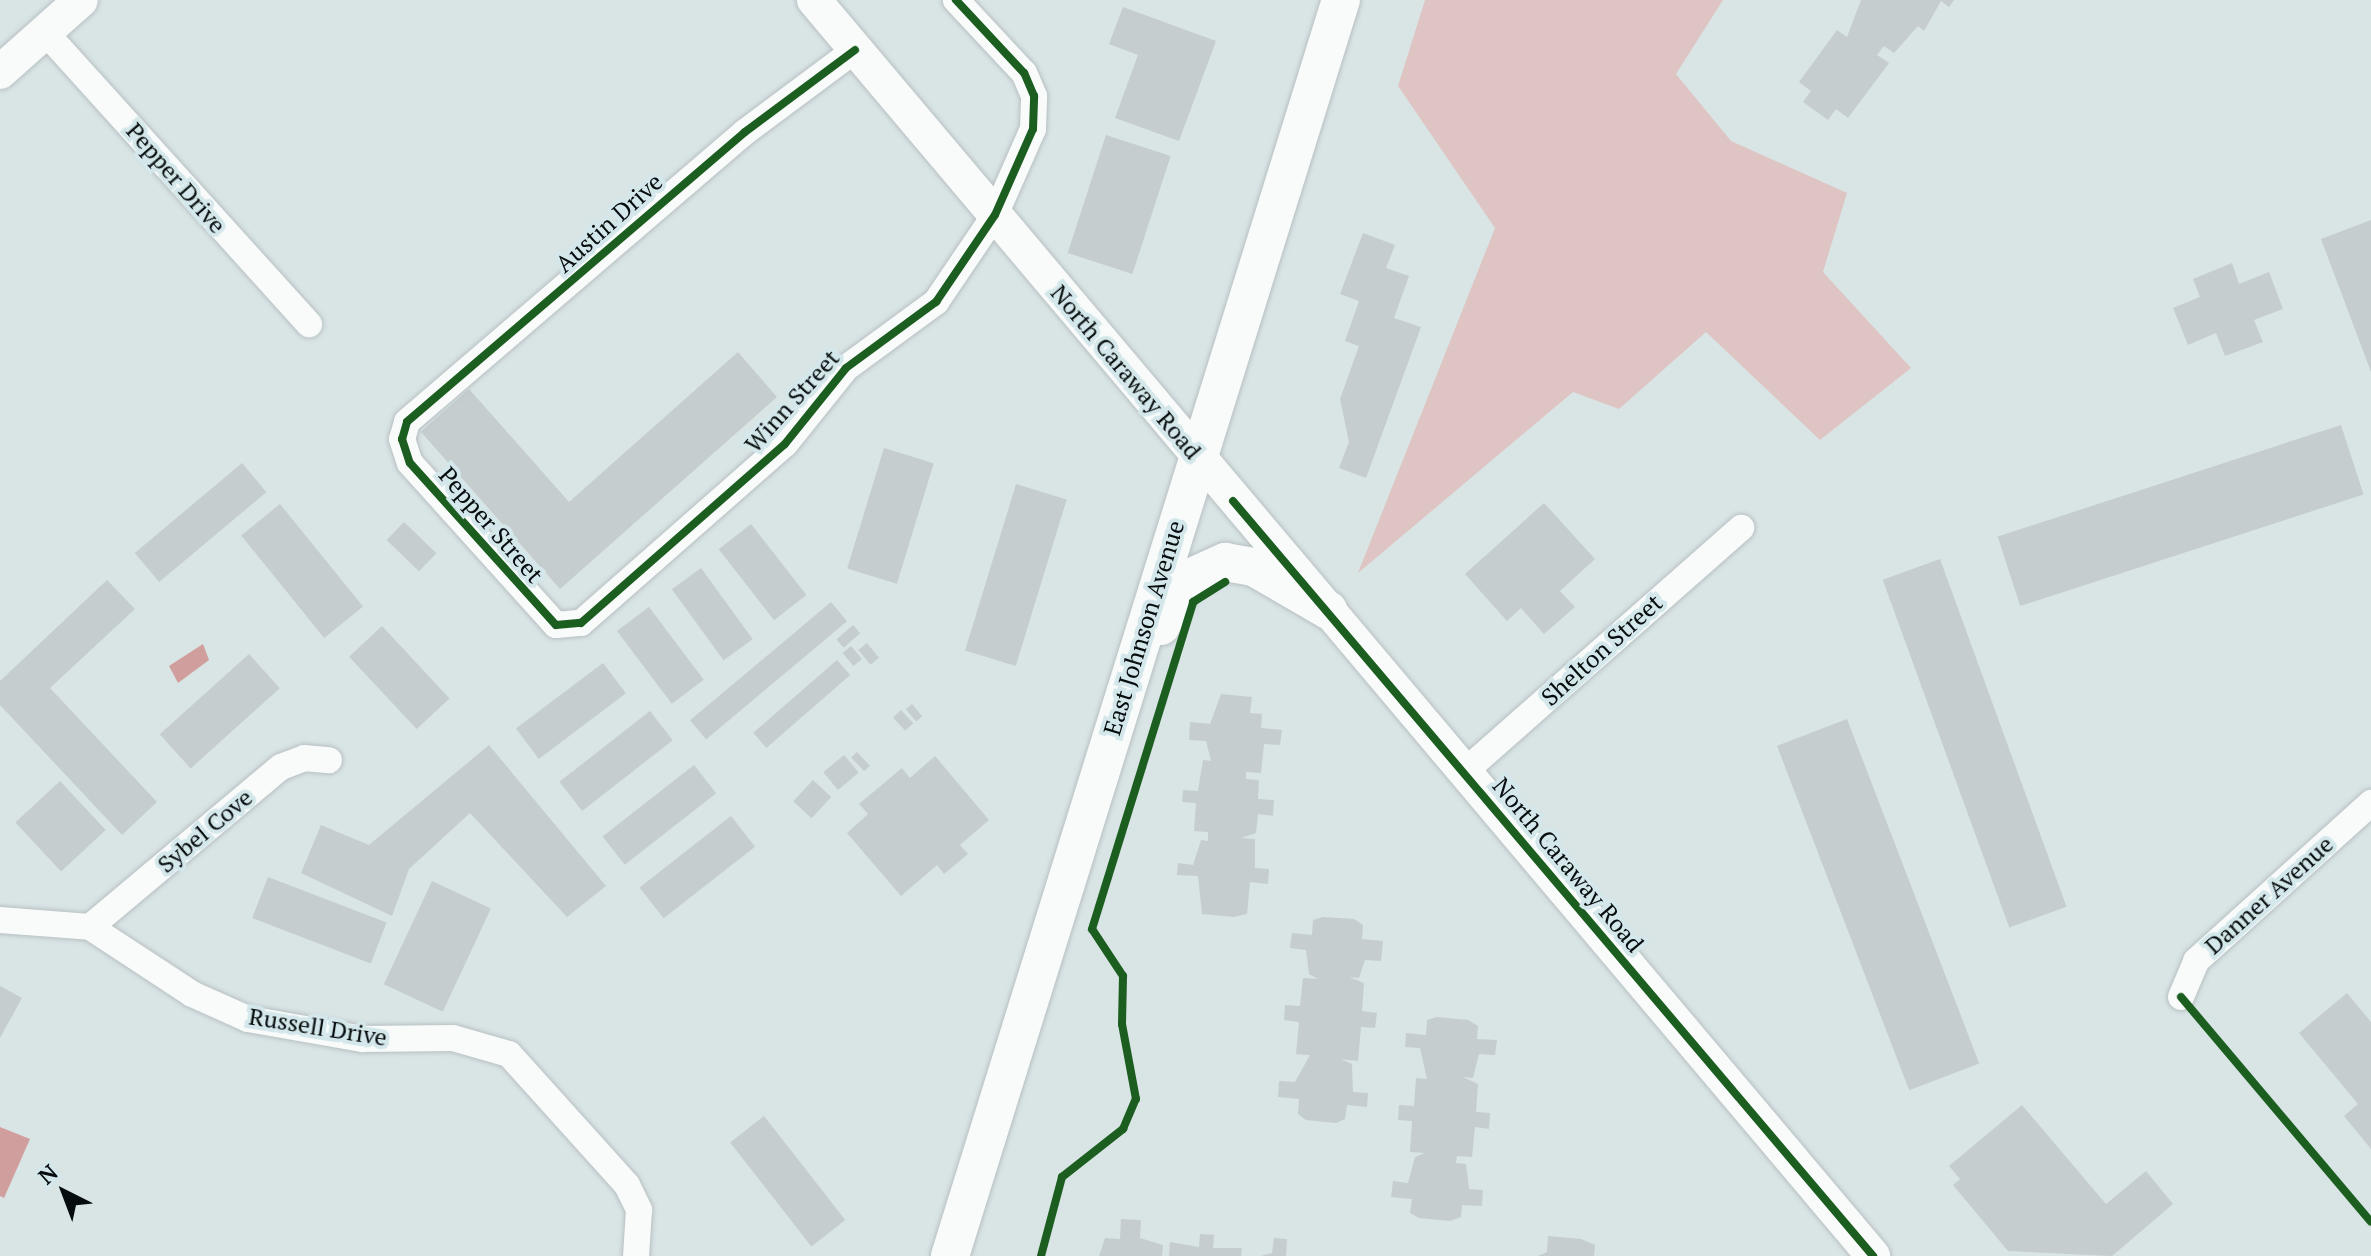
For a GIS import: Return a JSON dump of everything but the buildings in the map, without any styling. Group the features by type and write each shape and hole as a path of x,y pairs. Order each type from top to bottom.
{"main road":[{"name":"East Johnson Avenue","path":"950,1256 1116,723 1196,454 1341,0"},
{"path":"1116,723 1176,594 1198,572 1225,562 1254,567 1328,610"}],"street":[{"path":"0,72 81,0"},
{"name":"North Caraway Road","path":"814,0 1873,1256"},
{"name":"Winn Street","path":"564,626 581,623 785,444 846,368 936,302 995,215 1033,129 1034,96 1024,73 956,0"},
{"name":"Pepper Drive","path":"45,32 309,324"},
{"name":"Austin Drive","path":"402,439 407,422 474,363 745,132 855,50"},
{"name":"Pepper Street","path":"402,439 410,463 549,621 564,626"},
{"name":"Shelton Street","path":"1463,773 1741,528"},
{"name":"Sybel Cove","path":"90,927 281,767 304,758 329,760"},
{"name":"Danner Avenue","path":"2181,997 2196,961 2371,803"},
{"path":"0,920 90,927"},
{"name":"Russell Drive","path":"90,927 192,994 248,1019 363,1039 453,1038 509,1054 627,1185 639,1210 636,1256"}],"shaded area":[{"path":"1425,0 1723,0 1676,74 1731,141 1847,193 1823,272 1911,368 1820,440 1706,332 1619,409 1573,392 1358,573 1495,228 1398,86"},
{"path":"203,644 209,660 178,683 169,666"},
{"path":"0,1127 30,1139 4,1198 0,1196"}],"cycle path":[{"path":"855,50 745,132 407,422 402,439 410,463 556,625 581,623 785,444 846,368 936,302 995,215 1033,129 1034,96 1024,73 956,0"},
{"path":"1233,501 1873,1256"},
{"path":"1041,1256 1062,1177 1123,1129 1136,1099 1122,1024 1123,976 1092,929 1193,602 1225,582"},
{"path":"2181,997 2371,1222"}]}
